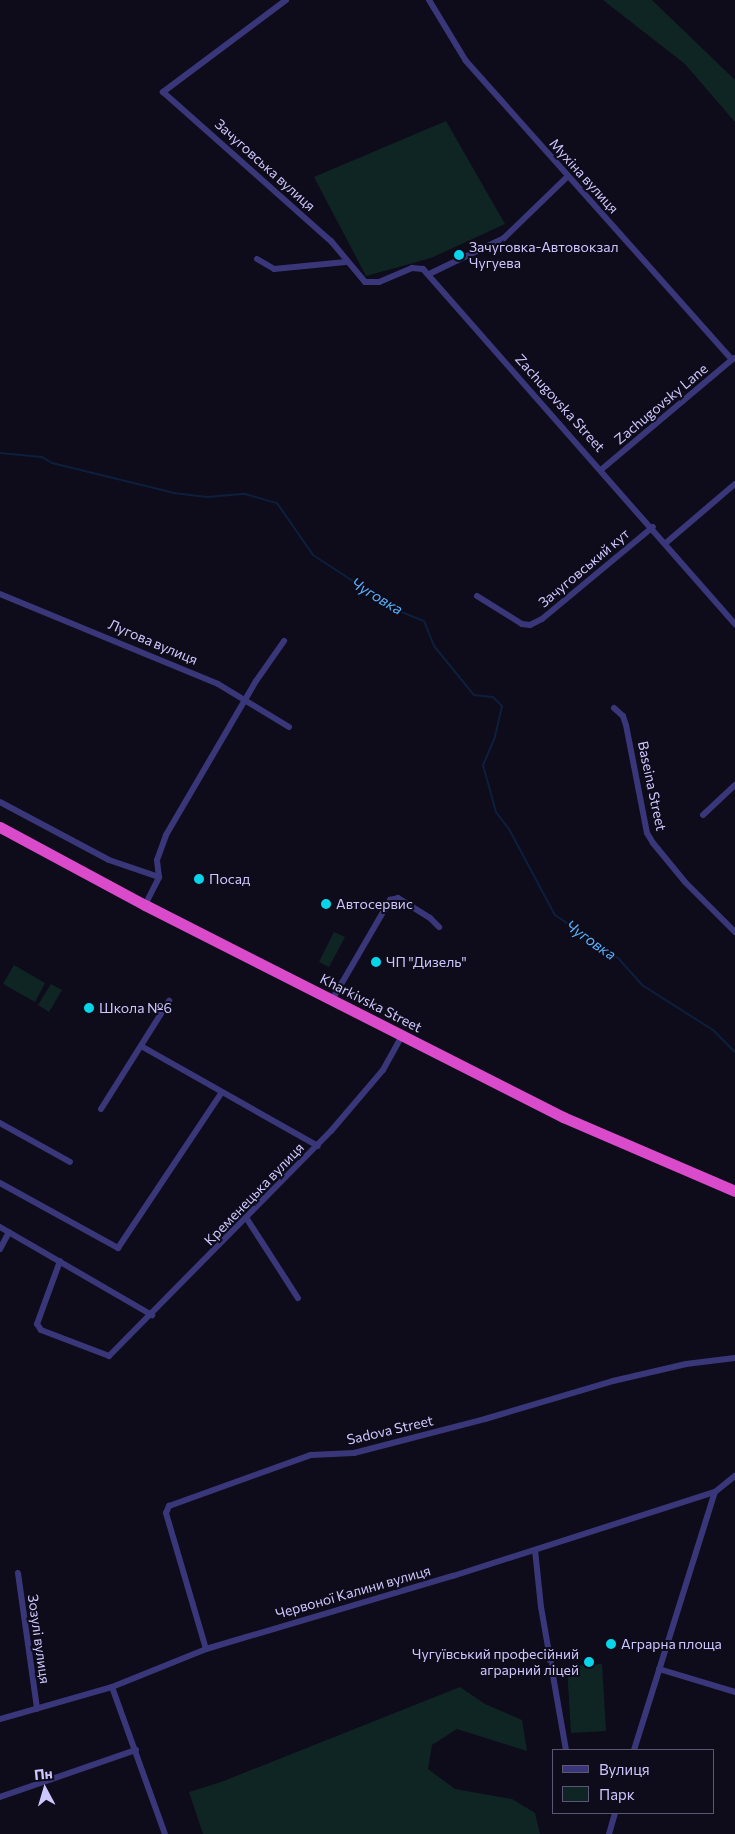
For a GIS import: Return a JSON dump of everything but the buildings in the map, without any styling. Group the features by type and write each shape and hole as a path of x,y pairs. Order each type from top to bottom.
{"highway":[{"name":"Kharkivska Street","path":"0,827 145,904 563,1117 735,1192"}],"street":[{"name":"Зачуговська вулиця","path":"286,0 163,92 246,162 330,241 346,262"},
{"name":"Мухіна вулиця","path":"429,0 466,61 733,358"},
{"path":"257,258 274,269 346,262 365,282 379,282 412,268 423,269 429,274 504,238 568,176"},
{"name":"Zachugovska Street","path":"429,274 667,542 735,624"},
{"name":"Zachugovsky Lane","path":"602,469 733,358"},
{"path":"667,542 735,484"},
{"name":"Зачуговський кут","path":"477,596 522,624 530,625 542,619 653,528"},
{"name":"Лугова вулиця","path":"0,594 128,644 218,684 289,727"},
{"path":"145,904 159,877 157,860 166,835 247,701 256,681 284,641"},
{"name":"Baseina Street","path":"614,708 623,716 626,725 648,833 653,843 685,882 735,932"},
{"path":"704,815 735,785"},
{"path":"0,802 109,860 159,877"},
{"path":"332,1000 390,900 398,898 430,918 439,927"},
{"path":"102,1109 169,1001"},
{"name":"Кременецька вулиця","path":"60,1261 37,1324 41,1330 109,1356 152,1315 318,1146 384,1070 402,1036"},
{"path":"141,1046 318,1146"},
{"path":"0,1184 118,1248 222,1092"},
{"path":"0,1123 70,1162"},
{"path":"247,1219 298,1298"},
{"path":"0,1226 152,1315"},
{"path":"0,1249 9,1232"},
{"name":"Sadova Street","path":"206,1649 166,1513 169,1506 311,1455 354,1453 485,1419 613,1381 686,1364 735,1358"},
{"name":"Червоної Калини вулиця","path":"0,1719 112,1687 206,1649 535,1550 714,1492 735,1476"},
{"path":"634,1749 714,1492"},
{"path":"535,1550 542,1616 566,1749"},
{"name":"Зозулі вулиця","path":"18,1573 37,1708"},
{"path":"659,1669 735,1692"},
{"path":"112,1687 165,1834"},
{"path":"0,1797 136,1750"},
{"path":"609,1834 615,1814"}],"green space":[{"path":"603,0 652,0 735,80 735,122 685,64"},
{"path":"446,121 505,224 431,258 366,276 314,177"},
{"path":"334,932 345,937 329,967 319,962"},
{"path":"14,965 45,983 35,1002 3,984"},
{"path":"51,984 62,990 49,1012 38,1005"},
{"path":"602,1664 606,1731 571,1733 567,1666"},
{"path":"460,1687 485,1704 522,1720 527,1751 457,1729 432,1745 428,1769 455,1789 512,1799 535,1813 540,1834 203,1834 189,1792 221,1782"}],"waterway":[{"name":"Чуговка","path":"0,453 42,457 52,463 174,493 207,497 245,494 277,503 313,555 399,611 424,621 434,646 474,695 493,697 502,706 495,737 483,765 496,812 509,829 555,915 618,958 642,985 713,1030 735,1052"}],"place":[{"name":"Зачуговка-Автовокзал Чугуева","path":"459,255"},
{"name":"Посад","path":"199,879"},
{"name":"Автосервис","path":"326,904"},
{"name":"ЧП \"Дизель\"","path":"376,962"},
{"name":"Школа №6","path":"89,1008"},
{"name":"Аграрна площа","path":"611,1644"},
{"name":"Чугуївський професійний аграрний ліцей","path":"589,1662"}]}
